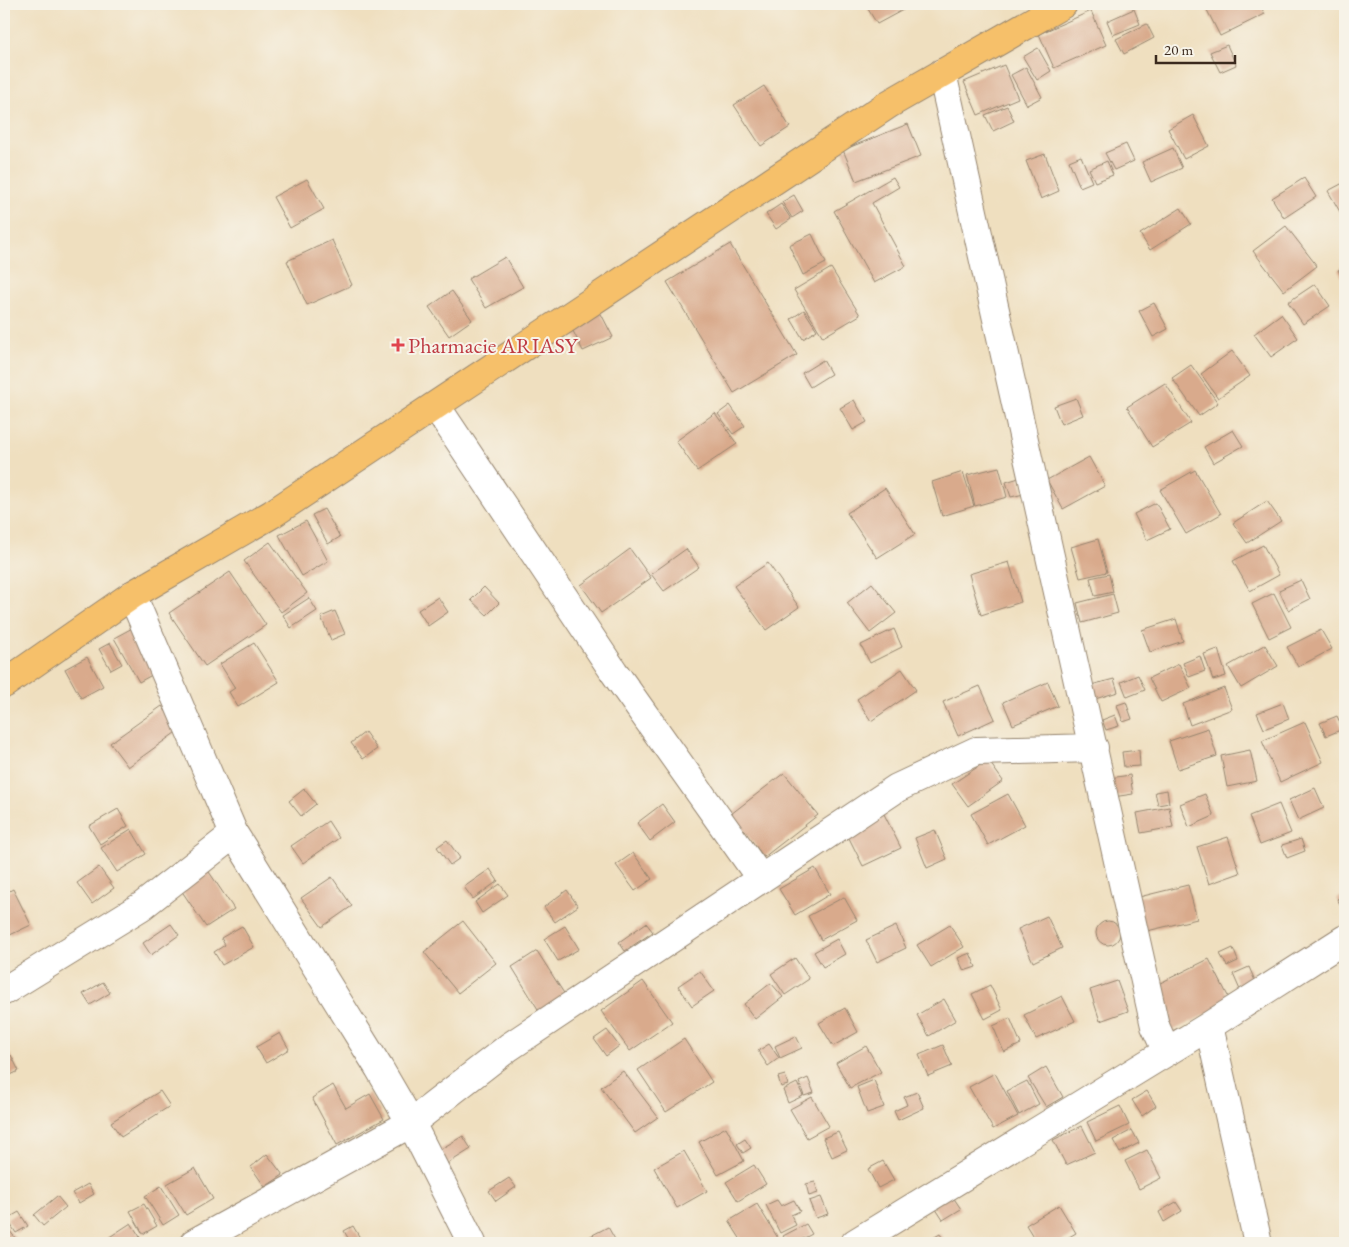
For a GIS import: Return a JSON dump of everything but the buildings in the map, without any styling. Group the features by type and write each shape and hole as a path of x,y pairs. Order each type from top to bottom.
{"main road":[{"path":"4,684 132,595 272,514 872,115 1062,4"}],"street":[{"path":"942,73 1155,1026 1167,1052"},
{"path":"436,406 614,672 761,879"},
{"path":"132,595 234,834 379,1068 411,1124 472,1243"},
{"path":"194,1243 411,1124 509,1048 898,788 976,751 1094,748"},
{"path":"4,991 142,906 234,834"},
{"path":"855,1243 1209,1026 1345,939"},
{"path":"1209,1026 1258,1243"}],"place":[{"name":"Pharmacie ARIASY","path":"398,345"}]}
